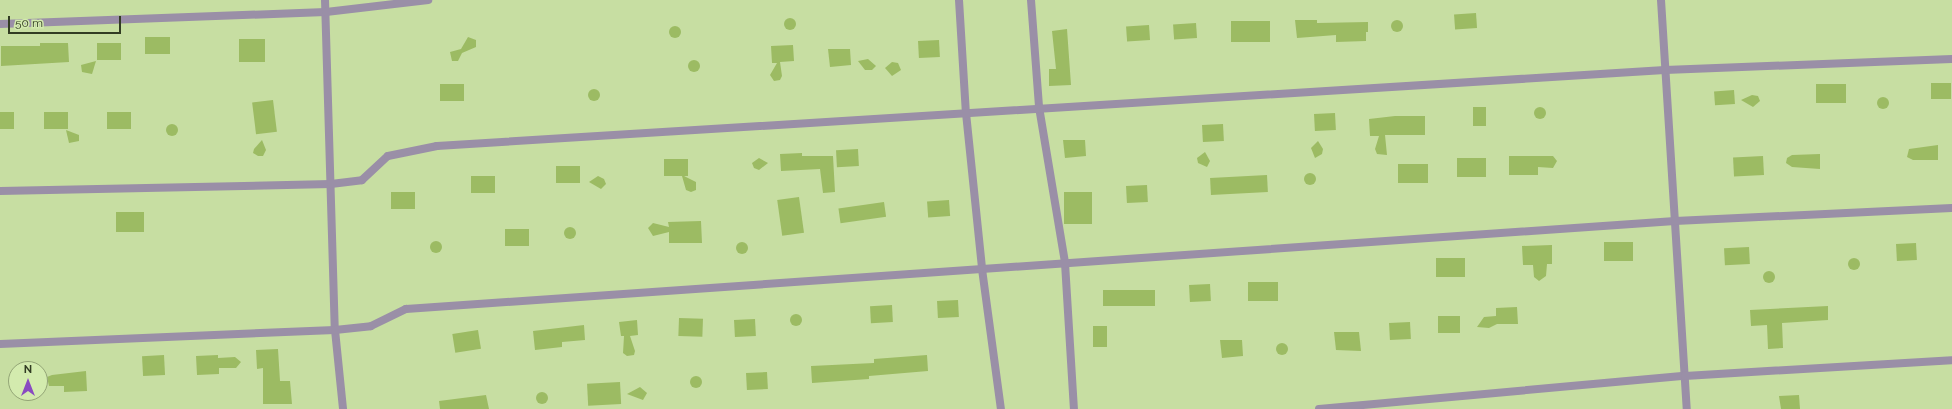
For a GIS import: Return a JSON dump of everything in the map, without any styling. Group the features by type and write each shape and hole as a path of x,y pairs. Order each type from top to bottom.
{"street":[{"path":"325,0 335,330 343,409"},
{"path":"0,24 326,12 428,0"},
{"path":"959,0 966,113 982,269 1002,409"},
{"path":"1031,0 1039,107 1065,263 1074,409"},
{"path":"1661,0 1687,409"},
{"path":"0,191 331,184 362,180 388,156 437,146 966,113 1039,107 1665,70 1952,59"},
{"path":"0,344 335,330 371,326 406,310 1675,221 1952,208"},
{"path":"1318,409 1685,376 1952,360"}],"building":[{"path":"1476,13 1477,28 1455,29 1454,15"},
{"path":"788,18 792,18 796,24 792,30 788,30 784,26 784,22"},
{"path":"1295,20 1317,20 1317,23 1368,22 1366,41 1336,42 1336,35 1297,38"},
{"path":"1395,20 1399,20 1403,26 1399,32 1395,32 1391,28 1391,24"},
{"path":"1231,21 1270,21 1270,42 1231,42"},
{"path":"1196,23 1197,38 1174,40 1173,25"},
{"path":"1149,25 1150,40 1127,42 1126,27"},
{"path":"673,26 677,26 681,32 677,38 673,38 669,34 669,30"},
{"path":"1067,29 1071,85 1049,86 1049,69 1056,69 1052,31"},
{"path":"145,37 170,37 170,54 145,54"},
{"path":"468,37 476,40 476,47 462,53 458,61 452,61 450,52 461,49"},
{"path":"239,39 265,39 265,62 239,62"},
{"path":"939,40 940,57 919,58 918,41"},
{"path":"40,43 68,43 69,62 1,66 1,46 40,46"},
{"path":"97,43 121,43 121,60 97,60"},
{"path":"793,45 794,61 780,62 782,76 780,80 774,81 770,75 777,63 772,63 771,46"},
{"path":"828,49 850,49 851,65 830,67"},
{"path":"868,59 876,66 872,70 865,70 858,61"},
{"path":"692,60 696,60 700,66 696,72 692,72 688,68 688,64"},
{"path":"96,61 92,74 82,72 81,65"},
{"path":"892,62 898,63 901,70 892,76 885,68"},
{"path":"1931,83 1951,83 1951,99 1931,99"},
{"path":"440,84 464,84 464,101 440,101"},
{"path":"1816,84 1846,84 1846,103 1816,103"},
{"path":"592,89 596,89 600,95 596,101 592,101 588,97 588,93"},
{"path":"1734,90 1735,104 1715,105 1714,91"},
{"path":"1752,95 1758,96 1760,101 1753,107 1741,100"},
{"path":"1881,97 1885,97 1889,103 1885,109 1881,109 1877,105 1877,101"},
{"path":"273,100 277,132 256,134 252,103"},
{"path":"1473,107 1486,107 1486,126 1473,126"},
{"path":"1538,107 1542,107 1546,113 1542,119 1538,119 1534,115 1534,111"},
{"path":"0,112 14,112 14,129 0,129"},
{"path":"44,112 68,112 68,129 44,129"},
{"path":"107,112 131,112 131,129 107,129"},
{"path":"1335,113 1336,130 1315,131 1314,114"},
{"path":"1395,116 1425,116 1425,135 1385,135 1387,155 1377,154 1375,149 1379,136 1370,136 1369,119"},
{"path":"170,124 174,124 178,130 174,136 170,136 166,132 166,128"},
{"path":"1223,124 1224,141 1203,142 1202,125"},
{"path":"66,130 79,135 79,141 69,143"},
{"path":"262,140 266,150 263,156 258,156 253,153 254,149"},
{"path":"1063,140 1085,140 1086,156 1065,158"},
{"path":"1318,141 1323,149 1322,154 1315,158 1311,148"},
{"path":"1938,145 1938,160 1913,160 1907,157 1909,149"},
{"path":"858,149 859,166 837,167 836,150"},
{"path":"1205,152 1210,161 1207,167 1198,163 1197,158"},
{"path":"802,153 802,156 833,156 835,192 823,193 820,169 781,171 780,154"},
{"path":"1820,154 1820,169 1792,167 1786,163 1787,158 1792,155"},
{"path":"1509,156 1553,156 1557,161 1553,168 1538,167 1538,175 1509,175"},
{"path":"1763,156 1764,175 1734,177 1733,158"},
{"path":"759,158 768,163 759,170 754,168 752,163"},
{"path":"1457,158 1486,158 1486,177 1457,177"},
{"path":"664,159 688,159 688,176 684,176 696,182 696,190 691,192 686,190 682,176 664,176"},
{"path":"1398,164 1428,164 1428,183 1398,183"},
{"path":"556,166 580,166 580,183 556,183"},
{"path":"1308,173 1312,173 1316,179 1312,185 1308,185 1304,181 1304,177"},
{"path":"1267,175 1268,192 1211,195 1210,178"},
{"path":"471,176 495,176 495,193 471,193"},
{"path":"598,176 604,179 606,184 601,189 589,182"},
{"path":"1147,185 1148,202 1127,203 1126,186"},
{"path":"391,192 415,192 415,209 391,209"},
{"path":"1064,192 1092,192 1092,224 1064,224"},
{"path":"799,197 804,233 782,236 777,200"},
{"path":"949,200 950,216 928,217 927,202"},
{"path":"884,202 886,217 841,223 838,208"},
{"path":"116,212 144,212 144,232 116,232"},
{"path":"701,221 702,243 669,243 669,232 653,236 648,228 653,223 669,227 668,222"},
{"path":"568,227 572,227 576,233 572,239 568,239 564,235 564,231"},
{"path":"505,229 529,229 529,246 505,246"},
{"path":"434,241 438,241 442,247 438,253 434,253 430,249 430,245"},
{"path":"740,242 744,242 748,248 744,254 740,254 736,250 736,246"},
{"path":"1604,242 1633,242 1633,261 1604,261"},
{"path":"1916,243 1917,260 1897,261 1896,244"},
{"path":"1552,245 1552,264 1547,264 1546,276 1539,281 1534,277 1533,265 1523,265 1522,246"},
{"path":"1749,247 1750,264 1725,265 1724,248"},
{"path":"1436,258 1465,258 1465,277 1436,277"},
{"path":"1852,258 1856,258 1860,264 1856,270 1852,270 1848,266 1848,262"},
{"path":"1767,271 1771,271 1775,277 1771,283 1767,283 1763,279 1763,275"},
{"path":"1248,282 1278,282 1278,301 1248,301"},
{"path":"1210,284 1211,301 1190,302 1189,285"},
{"path":"1103,290 1155,290 1155,306 1103,306"},
{"path":"958,300 959,317 938,318 937,301"},
{"path":"892,305 893,322 871,323 870,306"},
{"path":"1828,306 1828,320 1782,323 1783,348 1768,349 1767,325 1751,326 1750,310"},
{"path":"1517,307 1518,324 1497,324 1489,328 1477,327 1484,317 1496,316 1496,308"},
{"path":"794,314 798,314 802,320 798,326 794,326 790,322 790,318"},
{"path":"1438,316 1460,316 1460,333 1438,333"},
{"path":"679,318 703,319 702,337 678,336"},
{"path":"755,319 756,336 735,337 734,320"},
{"path":"637,320 638,335 630,336 635,351 634,355 627,356 623,353 624,336 621,336 619,322"},
{"path":"1410,322 1411,339 1390,340 1389,323"},
{"path":"584,325 585,340 562,342 562,347 535,350 533,331"},
{"path":"1093,326 1107,326 1107,347 1093,347"},
{"path":"478,330 481,349 455,353 452,334"},
{"path":"1334,332 1359,332 1361,351 1336,350"},
{"path":"1220,340 1242,340 1243,356 1222,358"},
{"path":"1280,343 1284,343 1288,349 1284,355 1280,355 1276,351 1276,347"},
{"path":"278,349 280,381 290,381 292,404 263,404 263,368 257,369 256,350"},
{"path":"164,355 165,375 143,376 142,356"},
{"path":"218,355 218,358 235,357 241,362 236,368 219,368 219,374 197,375 196,356"},
{"path":"927,355 928,371 869,376 869,379 812,383 811,366 874,363 874,359"},
{"path":"86,371 87,391 64,392 64,386 49,386 48,377"},
{"path":"767,372 768,389 747,390 746,373"},
{"path":"694,376 698,376 702,382 698,388 694,388 690,384 690,380"},
{"path":"620,382 621,404 588,406 587,384"},
{"path":"640,387 647,393 643,400 627,394"},
{"path":"540,392 544,392 548,398 544,404 540,404 536,400 536,396"},
{"path":"486,395 489,409 440,409 439,401"},
{"path":"1799,395 1800,409 1781,409 1779,396"}]}
